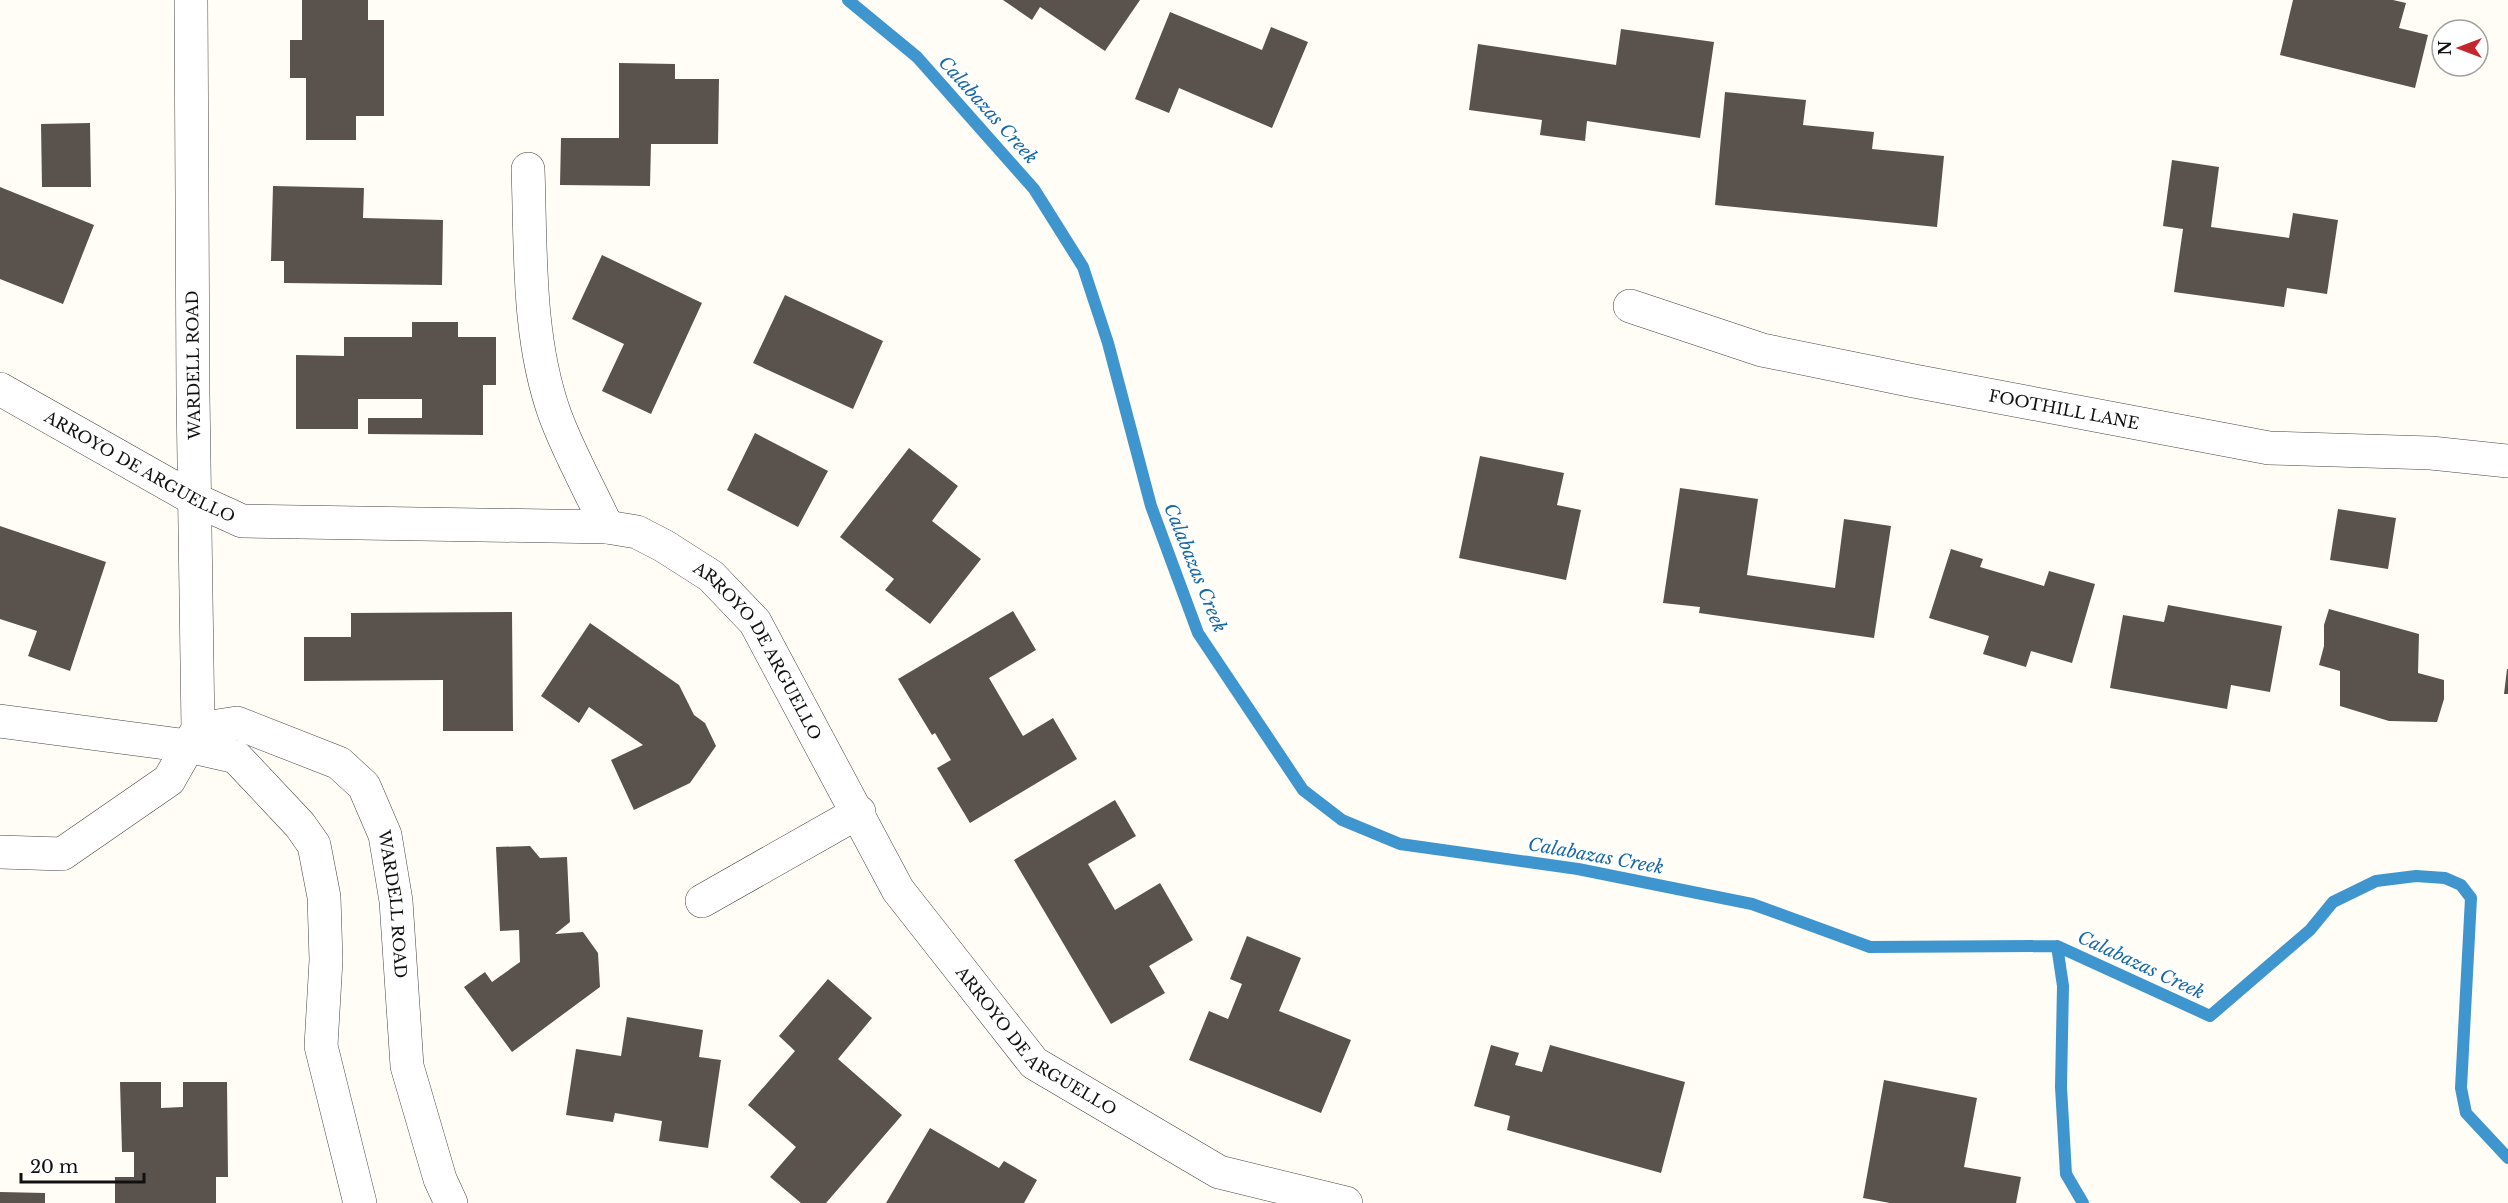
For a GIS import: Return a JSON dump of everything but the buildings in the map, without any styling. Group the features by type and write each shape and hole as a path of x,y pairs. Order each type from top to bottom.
{"street":[{"name":"WARDELL ROAD","path":"0,852 62,854 169,780 193,738 196,500 193,394 191,0"},
{"path":"528,169 532,291 538,348 555,414 607,527"},
{"name":"FOOTHILL LANE","path":"1630,306 1762,350 1925,384 2269,448 2431,453 2508,461"},
{"name":"ARROYO DE ARGUELLO","path":"0,390 196,500 242,520 607,527 637,532 664,546 711,576 755,622 859,812 898,890 1034,1064 1219,1172 1346,1203"},
{"name":"WARDELL ROAD","path":"0,721 193,738 236,757 294,817 314,845 324,897 326,960 321,1046 360,1203"},
{"name":"WARDELL ROAD","path":"193,738 237,723 339,764 364,786 386,835 396,901 406,1066 440,1179 451,1203"},
{"path":"702,902 859,812"}],"waterway":[{"name":"Calabazas Creek","path":"848,0 917,57 1034,189 1083,267 1108,343 1151,506 1198,633 1303,790 1342,820 1400,844 1578,869 1752,904 1870,947 2057,946 2210,1016 2310,930 2333,902 2376,881 2416,876 2445,878 2461,885 2471,898 2461,1088 2466,1113 2508,1158"},
{"path":"2057,946 2063,986 2061,1087 2066,1174 2083,1203"}]}
